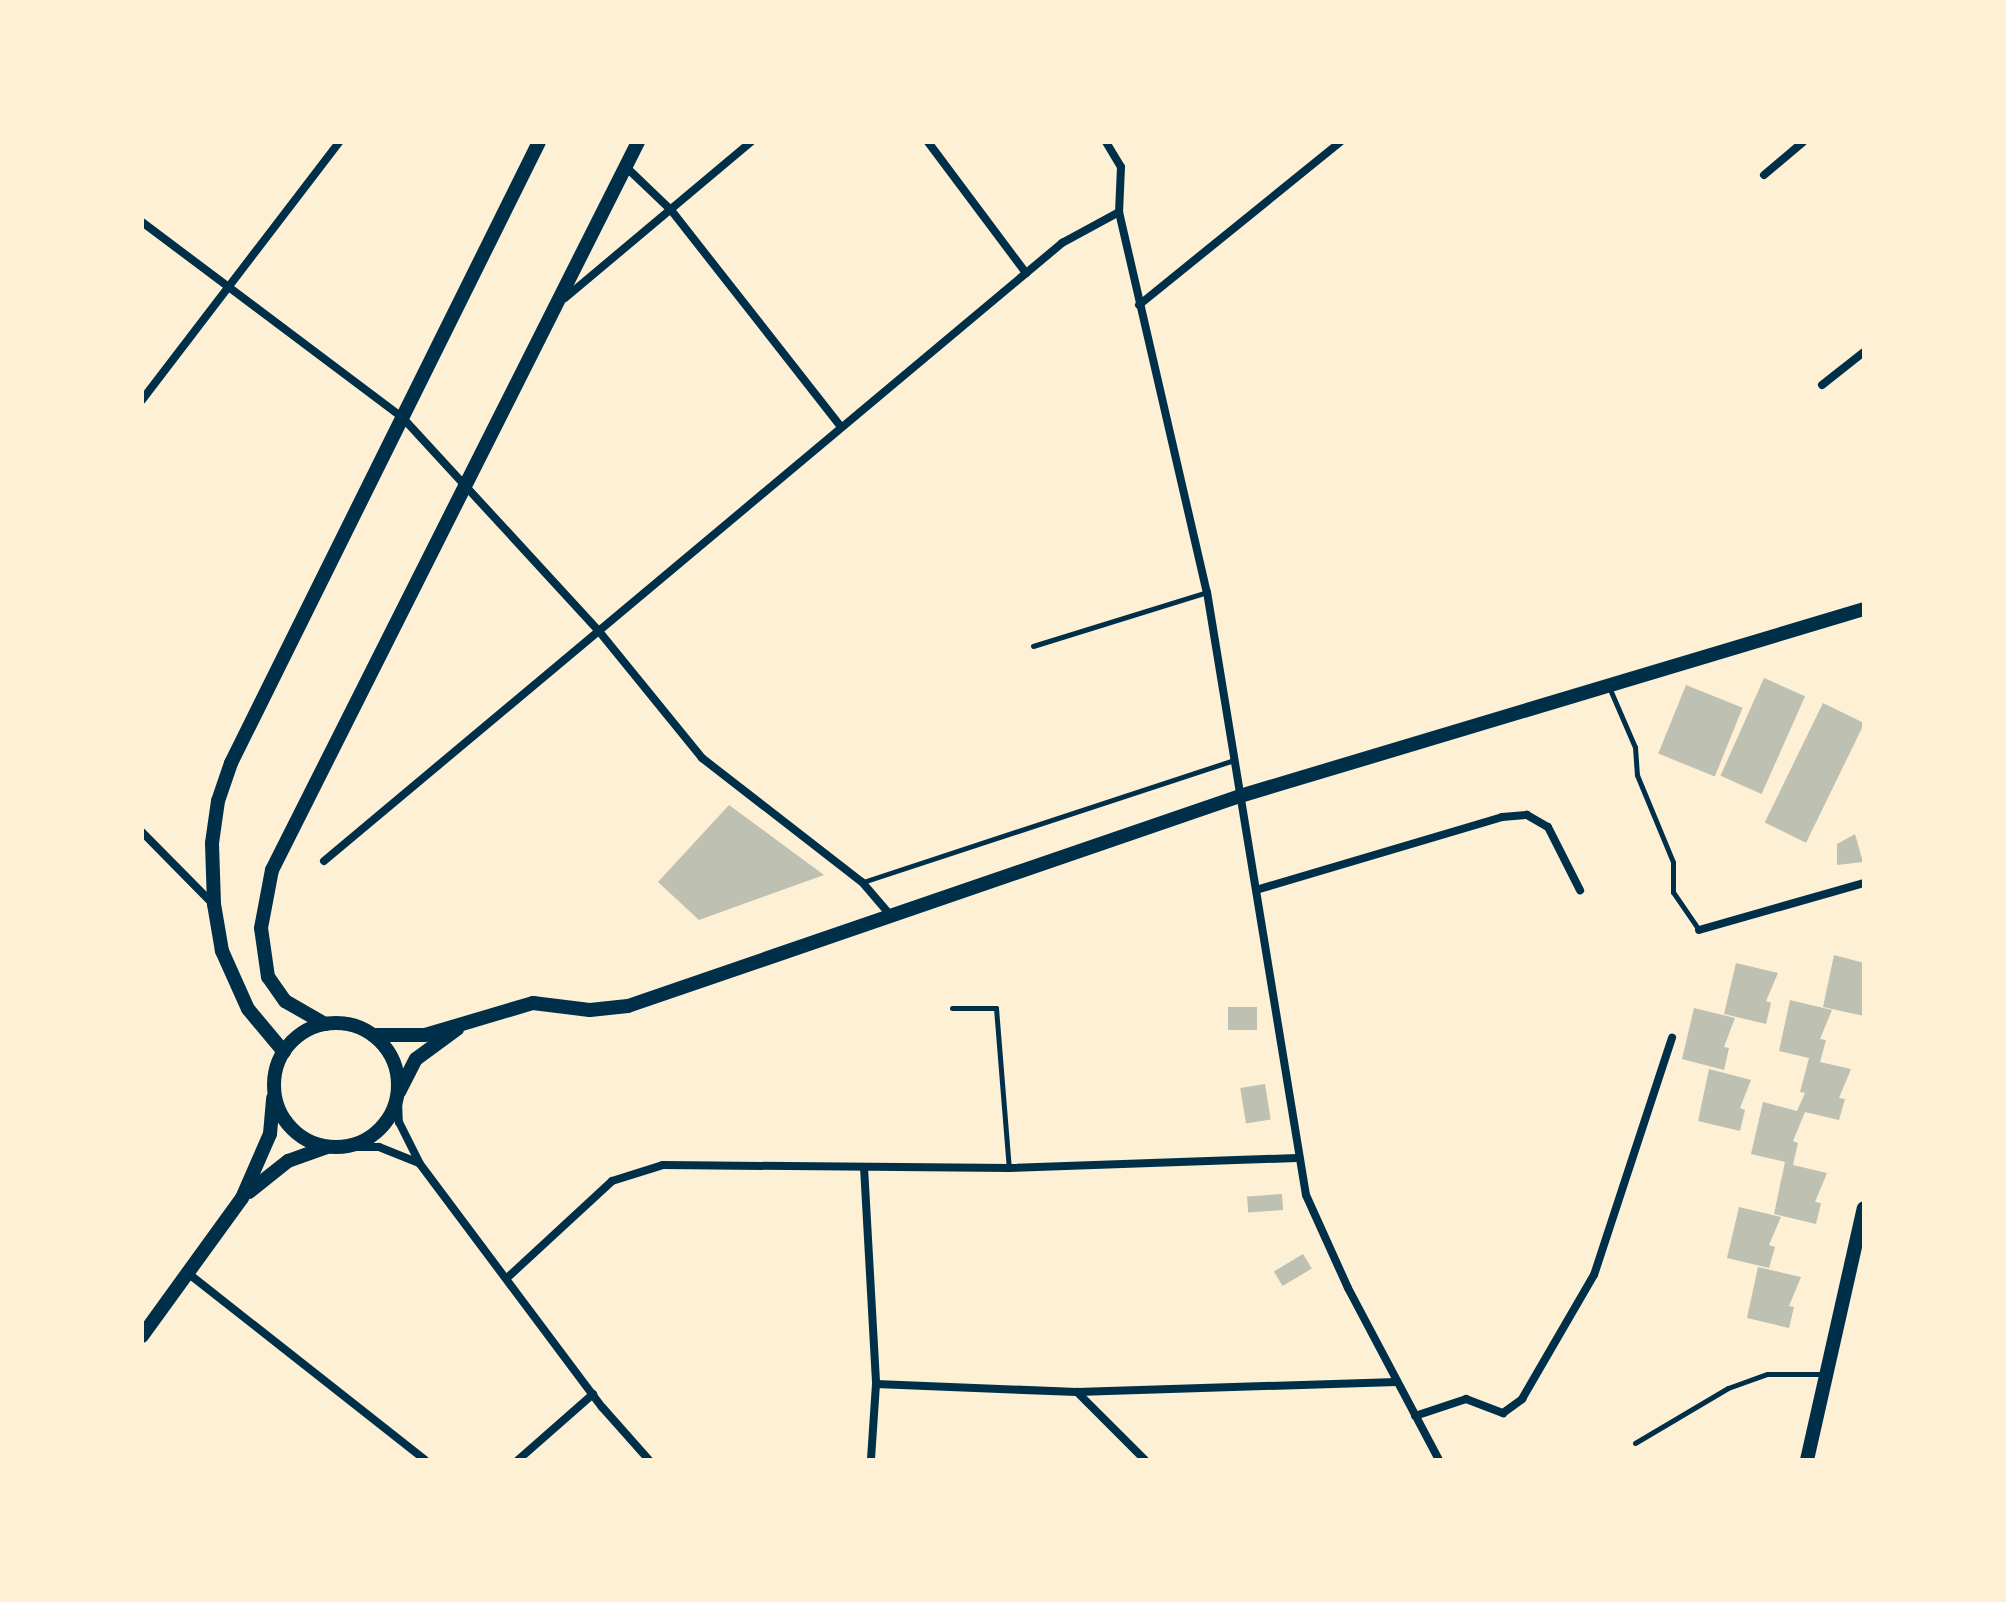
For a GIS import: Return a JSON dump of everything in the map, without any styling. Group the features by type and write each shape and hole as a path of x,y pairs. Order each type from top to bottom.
{"main road":[{"path":"284,1052 248,1009 222,951 214,904 212,843 231,763 539,142"},
{"path":"325,1024 285,1001 268,977 261,928 263,897 272,870 638,142"},
{"path":"373,1035 425,1035 472,1018 533,1003 590,1010 628,1006 1240,796 1864,609"},
{"path":"274,1081 282,1117 310,1142 327,1147 347,1147 379,1130 416,1059 472,1018"},
{"path":"142,1336 242,1198 270,1134 274,1081 284,1052 295,1038 325,1024 350,1024 373,1035 394,1060 398,1095"},
{"path":"242,1198 288,1161 327,1147"},
{"path":"1807,1460 1864,1208"}],"street":[{"path":"142,400 339,142"},
{"path":"555,307 751,142"},
{"path":"928,142 1026,273"},
{"path":"1106,142 1121,167 1119,212 1207,592 1297,1158 1325,1240 1439,1460"},
{"path":"1139,305 1340,142"},
{"path":"1764,175 1803,142"},
{"path":"626,167 671,210 841,427"},
{"path":"324,861 1062,243 1119,212"},
{"path":"142,222 402,417 467,483 598,630 702,758 862,882 892,917"},
{"path":"1822,385 1864,352"},
{"path":"1256,890 1502,817 1527,815 1548,827 1580,890"},
{"path":"142,832 214,904"},
{"path":"1699,930 1864,883"},
{"path":"1415,1416 1466,1399 1503,1413 1522,1399 1594,1275 1672,1038"},
{"path":"398,1095 399,1122 420,1164 593,1394 649,1460"},
{"path":"347,1147 379,1147 420,1164"},
{"path":"507,1278 612,1181 637,1170 663,1165 1009,1168 1297,1158"},
{"path":"864,1167 876,1384 871,1460"},
{"path":"189,1274 425,1460"},
{"path":"876,1384 1077,1392 1397,1382"},
{"path":"1077,1392 1145,1460"},
{"path":"518,1460 593,1394"}],"lane":[{"path":"1033,646 1207,592"},
{"path":"1609,686 1635,747 1637,775 1673,862 1673,892 1699,930"},
{"path":"862,882 1234,760"},
{"path":"952,1008 996,1008 1009,1168"},
{"path":"1635,1443 1728,1388 1767,1374 1826,1374"}],"building":[{"path":"1764,678 1805,696 1762,794 1720,776"},
{"path":"1686,685 1743,708 1715,776 1658,754"},
{"path":"1823,703 1864,724 1806,843 1765,823"},
{"path":"729,805 824,875 699,920 658,882"},
{"path":"1855,834 1863,862 1837,865 1837,844"},
{"path":"1834,955 1864,963 1864,1016 1823,1007"},
{"path":"1736,963 1778,973 1766,1001 1771,1003 1766,1024 1724,1014"},
{"path":"1790,1000 1832,1010 1820,1039 1826,1040 1820,1062 1851,1069 1839,1098 1845,1099 1839,1120 1805,1112 1793,1141 1798,1143 1793,1165 1827,1173 1815,1202 1821,1203 1816,1224 1774,1214 1785,1162 1751,1154 1763,1102 1797,1111 1805,1093 1800,1092 1809,1058 1779,1051"},
{"path":"1228,1007 1257,1007 1257,1030 1228,1030"},
{"path":"1694,1008 1735,1018 1724,1047 1729,1048 1724,1070 1682,1059"},
{"path":"1709,1069 1751,1080 1740,1108 1745,1110 1740,1131 1698,1121"},
{"path":"1265,1084 1271,1120 1246,1123 1240,1088"},
{"path":"1282,1194 1283,1210 1248,1212 1247,1196"},
{"path":"1739,1207 1781,1217 1769,1245 1775,1247 1769,1268 1727,1258"},
{"path":"1303,1254 1312,1269 1283,1286 1274,1272"},
{"path":"1758,1267 1801,1277 1789,1306 1794,1307 1789,1328 1747,1318"}]}
